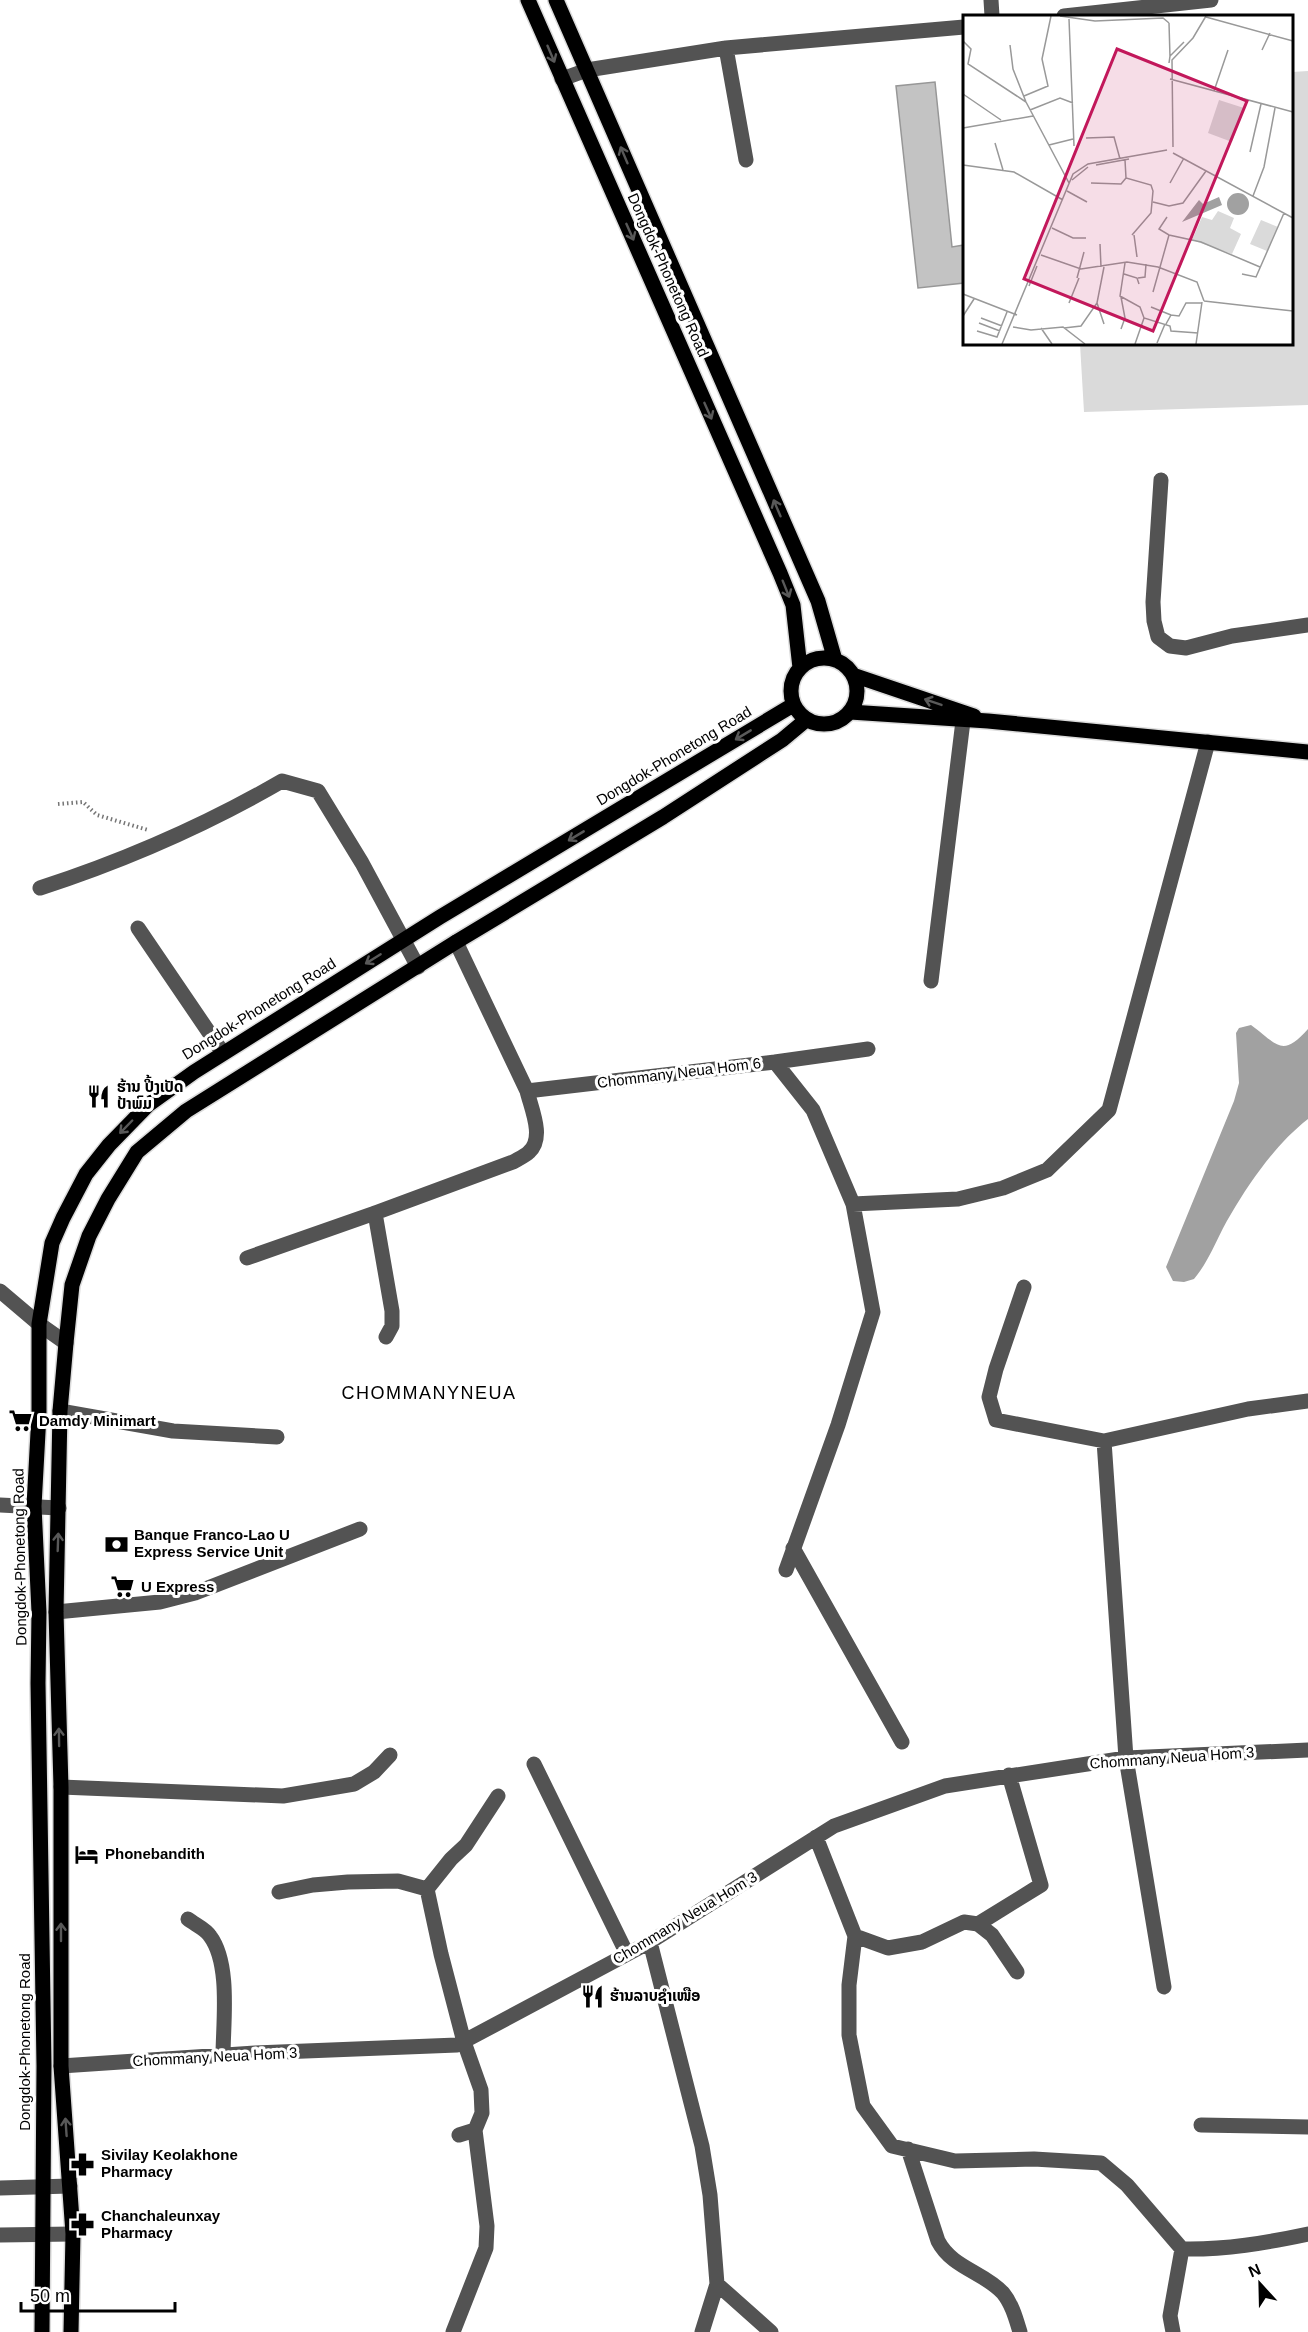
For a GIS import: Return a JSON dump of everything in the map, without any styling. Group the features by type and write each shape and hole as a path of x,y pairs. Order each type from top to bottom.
{"main road":[{"name":"Dongdok-Phonetong Road","path":"42,2332 44,2066 39,1612 34,1506 39,1414 39,1324 52,1243 86,1174 109,1145 148,1105 223,1053 404,939 793,705 790,692 792,679 800,668 793,605 528,0"},
{"name":"Dongdok-Phonetong Road","path":"556,0 818,601 835,660"},
{"path":"793,705 806,720 822,725 834,722 850,712 857,697 857,686 853,675 835,660 824,658 810,661 800,668"},
{"path":"853,675 988,720"},
{"path":"850,712 988,720 1308,752"},
{"path":"71,2332 72,2234 61,2066 61,1787 56,1612 60,1411 72,1285 89,1236 108,1198 137,1152 186,1111 456,942 663,817 782,740 806,720"}],"street":[{"path":"991,0 992,15"},
{"path":"1073,15 1210,0"},
{"path":"562,79 587,70 726,48 963,27"},
{"path":"726,48 746,160"},
{"path":"1161,480 1153,602 1158,637 1170,646 1186,648 1232,636 1308,625"},
{"path":"931,981 963,720"},
{"path":"853,1204 958,1199 1003,1188 1047,1170 1109,1110 1208,742"},
{"path":"40,888 86,873 168,838 282,781 318,791 362,863 418,967"},
{"path":"138,928 223,1053"},
{"path":"247,1257 375,1214 513,1162 531,1151 537,1139 527,1091 456,942"},
{"path":"775,1062 868,1049"},
{"name":"Chommany Neua Hom 6","path":"527,1091 775,1062 813,1110 853,1204 873,1312 838,1425 786,1569"},
{"path":"375,1214 392,1311 392,1326 386,1337"},
{"path":"1024,1287 996,1369 989,1397 996,1420 1104,1441 1248,1409 1308,1401"},
{"path":"0,1292 66,1343"},
{"path":"60,1411 173,1431 277,1437"},
{"path":"1104,1441 1126,1758 1164,1987"},
{"path":"0,1505 59,1508"},
{"path":"56,1612 160,1602 195,1593 360,1529"},
{"path":"793,1548 902,1742"},
{"name":"Chommany Neua Hom 3","path":"61,2066 457,2045 650,1942 834,1826 945,1786 1126,1758 1308,1750"},
{"path":"61,1787 284,1796 354,1784 374,1772 390,1755"},
{"path":"534,1764 627,1954"},
{"path":"978,1924 1041,1885 1009,1775"},
{"path":"427,1889 451,1859 466,1845 498,1796"},
{"path":"816,1837 855,1936 849,1985 849,2035 863,2106 892,2146 956,2161 1034,2159 1101,2163 1127,2185 1182,2249 1217,2250 1308,2234"},
{"path":"279,1892 313,1885 348,1882 398,1881 427,1889"},
{"path":"427,1889 464,2042 481,2090 482,2113 475,2130 486,2226 486,2248 453,2332"},
{"path":"188,1919 210,1935 221,1959 224,1990 223,2056"},
{"path":"855,1936 888,1948 922,1942 964,1922 978,1924 992,1935 1017,1972"},
{"path":"650,1942 702,2146 710,2195 717,2284 702,2332"},
{"path":"1201,2125 1308,2127"},
{"path":"459,2135 475,2130"},
{"path":"908,2150 938,2241 945,2253 993,2284 1004,2295 1013,2311 1020,2332"},
{"path":"0,2188 70,2187"},
{"path":"0,2235 72,2234"},
{"path":"1173,2332 1170,2316 1182,2249"},
{"path":"717,2284 771,2332"}],"path":[{"path":"58,804 83,802 97,815 138,826 168,838"}],"shaded area":[{"path":"1308,71 1308,405 1084,412 1080,345 1293,345 1293,72"},
{"path":"1251,1025 1274,1043 1286,1046 1308,1029 1308,1119 1286,1139 1256,1175 1194,1279 1184,1282 1173,1281 1166,1267 1234,1101 1239,1083 1236,1033 1239,1028"}],"building":[{"path":"935,82 952,247 963,245 963,283 918,288 896,86"}],"place":[{"name":"ຮ້ານ ປີ້ງເປັດ ປ້າພົມ","path":"99,1096"},
{"name":"Damdy Minimart","path":"21,1421"},
{"name":"Banque Franco-Lao U Express Service Unit","path":"116,1544"},
{"name":"U Express","path":"123,1587"},
{"name":"Phonebandith","path":"87,1854"},
{"name":"ຮ້ານລາບຊຳເໜືອ","path":"592,1996"},
{"name":"Sivilay Keolakhone Pharmacy","path":"83,2164"},
{"name":"Chanchaleunxay Pharmacy","path":"83,2225"}],"district":[{"name":"CHOMMANYNEUA","path":"429,1393"}]}
